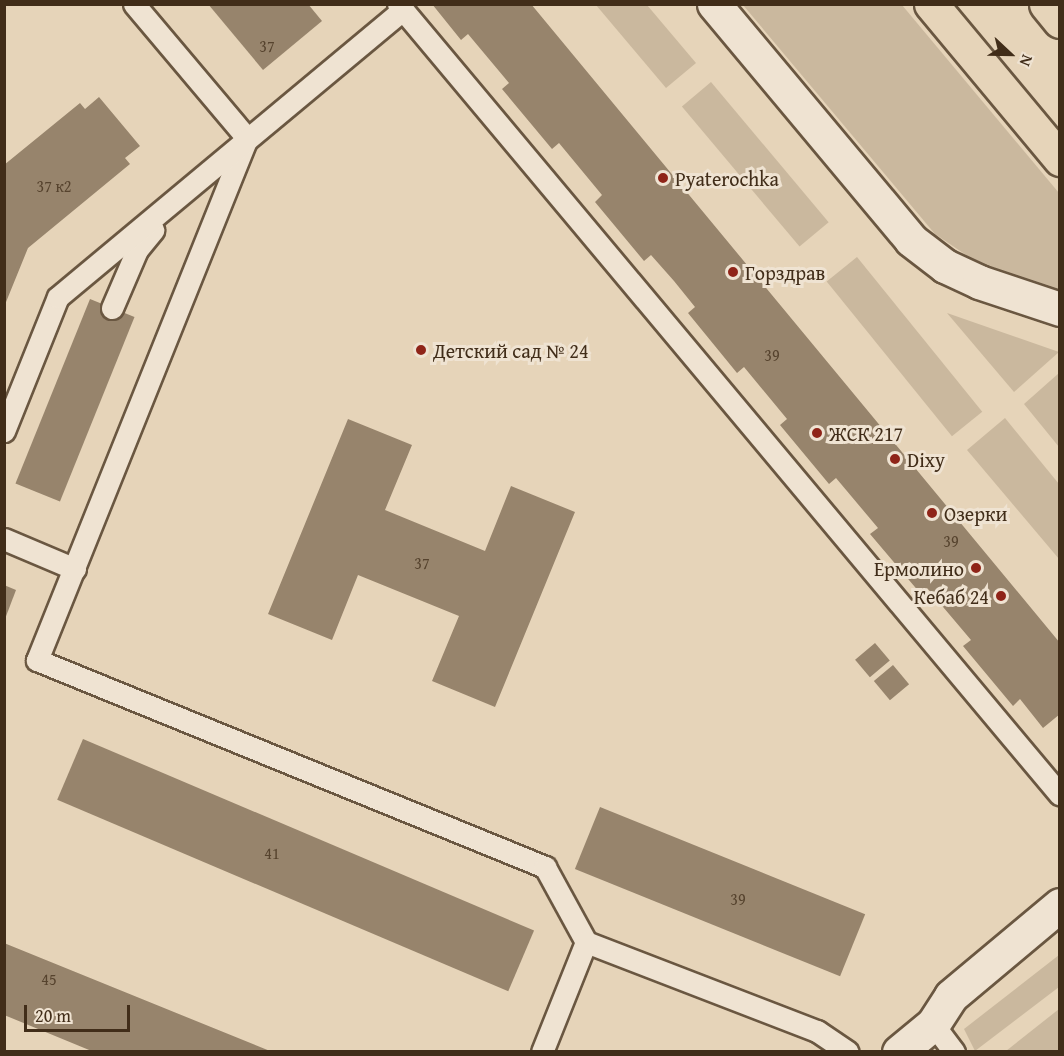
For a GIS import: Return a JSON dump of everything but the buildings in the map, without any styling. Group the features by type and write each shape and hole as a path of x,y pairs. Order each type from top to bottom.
{"main road":[{"path":"931,4 1059,159"},
{"path":"1046,4 1059,21"}],"street":[{"path":"714,4 911,240 945,266 979,282 1059,309"},
{"path":"933,1024 951,996 1059,904"},
{"path":"899,1052 933,1024 964,1011 1059,938"}],"lane":[{"path":"134,4 248,138"},
{"path":"4,430 58,297 401,7 1059,795"},
{"path":"248,138 37,660 545,867 586,942 817,1031 848,1052"},
{"path":"112,308 137,250 181,194"},
{"path":"4,539 75,568"},
{"path":"542,1052 586,942"},
{"path":"933,1024 954,1052"}],"shaded area":[{"path":"596,5 647,5 696,63 666,88"},
{"path":"743,5 902,5 1059,193 1059,291 975,261 935,234"},
{"path":"711,82 829,222 800,247 682,106"},
{"path":"857,257 982,412 952,436 827,282"},
{"path":"947,313 1059,352 1014,392"},
{"path":"1059,373 1059,447 1024,404"},
{"path":"1005,418 1059,484 1059,559 967,450"},
{"path":"1059,955 1059,987 975,1051 964,1029"},
{"path":"1059,1009 1059,1051 1006,1051"}],"place":[{"name":"Pyaterochka","path":"663,178"},
{"name":"Горздрав","path":"733,272"},
{"name":"Детский сад № 24","path":"421,350"},
{"name":"ЖСК 217","path":"817,433"},
{"name":"Dixy","path":"895,459"},
{"name":"Озерки","path":"932,513"},
{"name":"Ермолино","path":"976,568"},
{"name":"Кебаб 24","path":"1001,596"}]}
